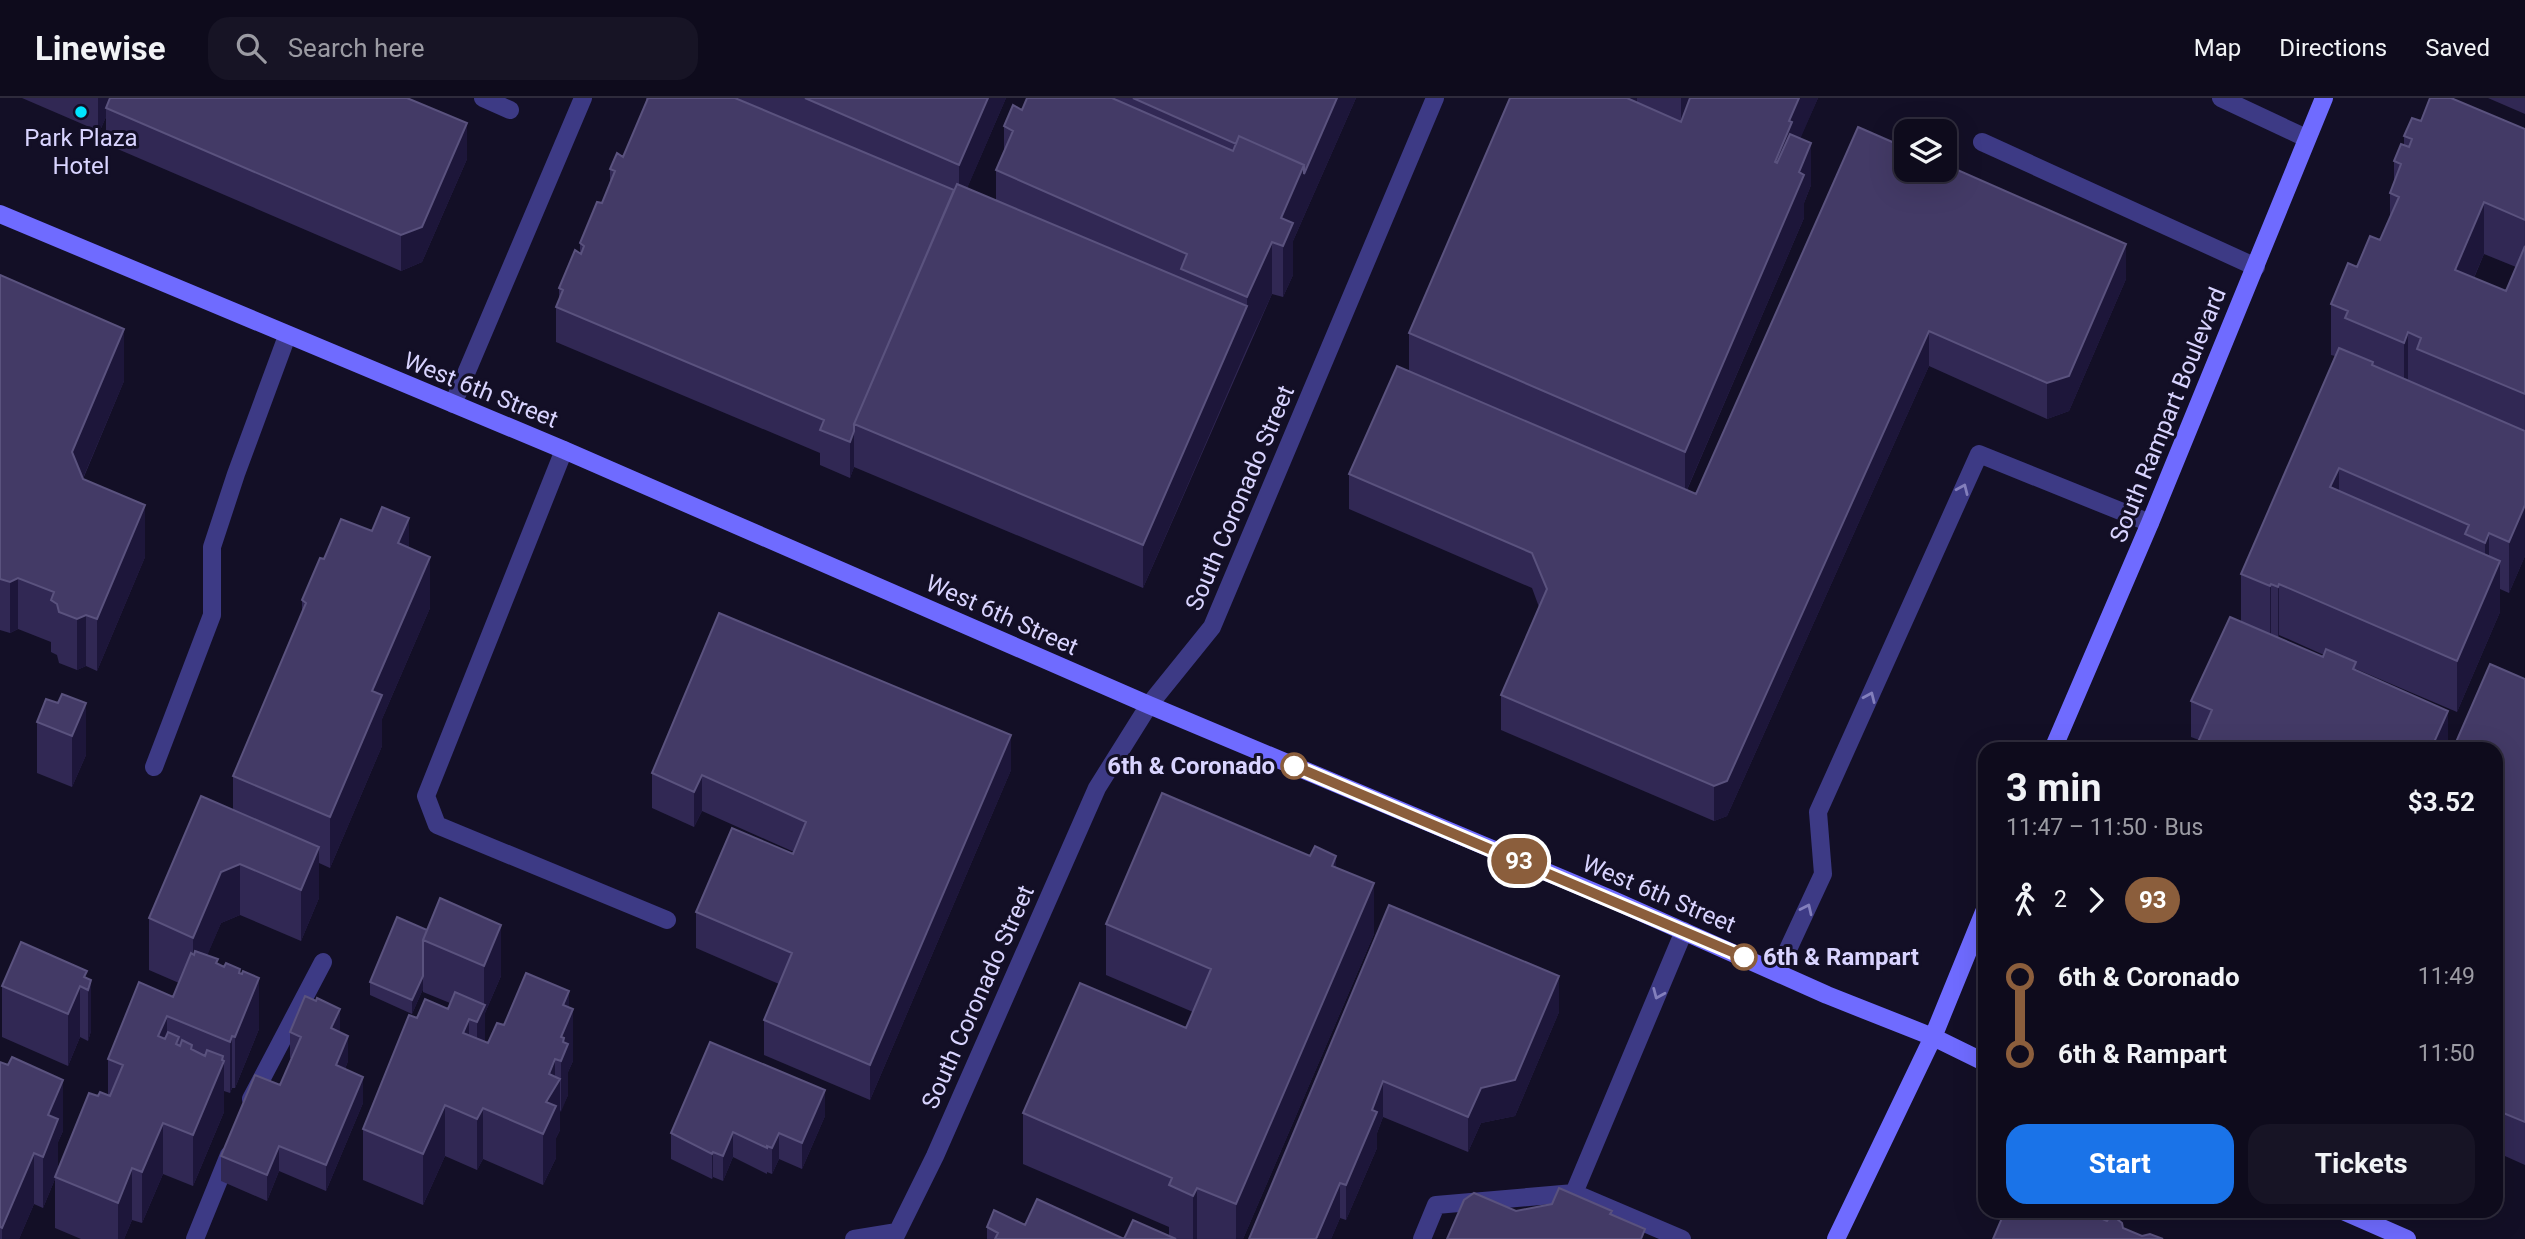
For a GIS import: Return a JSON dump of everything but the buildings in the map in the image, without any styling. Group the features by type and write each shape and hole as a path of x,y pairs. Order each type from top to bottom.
{"main road":[{"name":"South Rampart Boulevard","path":"2056,742 2150,523 2324,98"},
{"name":"West 6th Street","path":"0,214 564,450 1149,705 1778,971 1827,995 1933,1037 1978,1059"},
{"path":"1836,1239 1933,1037 1978,927"},
{"path":"2359,1218 2407,1239"}],"street":[{"path":"483,98 510,110"},
{"path":"453,404 583,98"},
{"name":"South Coronado Street","path":"895,1235 934,1156 1097,788 1149,705 1212,628 1435,98"},
{"path":"2221,98 2306,138"},
{"path":"1982,142 2256,267"},
{"path":"154,767 212,615 212,547 287,336"},
{"path":"564,450 426,796 438,825 667,920"},
{"path":"1778,971 1823,874 1818,812 1979,454 2150,523"},
{"path":"1574,1193 1684,931"},
{"path":"246,1111 257,1085 323,962"},
{"path":"195,1239 236,1137"},
{"path":"1422,1239 1436,1205 1574,1193 1682,1239"},
{"path":"854,1239 895,1235"}],"bus line":[{"name":"93","path":"1294,766 1744,957"}],"place":[{"name":"Park Plaza Hotel","path":"81,112"},
{"name":"6th & Coronado","path":"1294,766"},
{"name":"6th & Rampart","path":"1744,957"}]}
